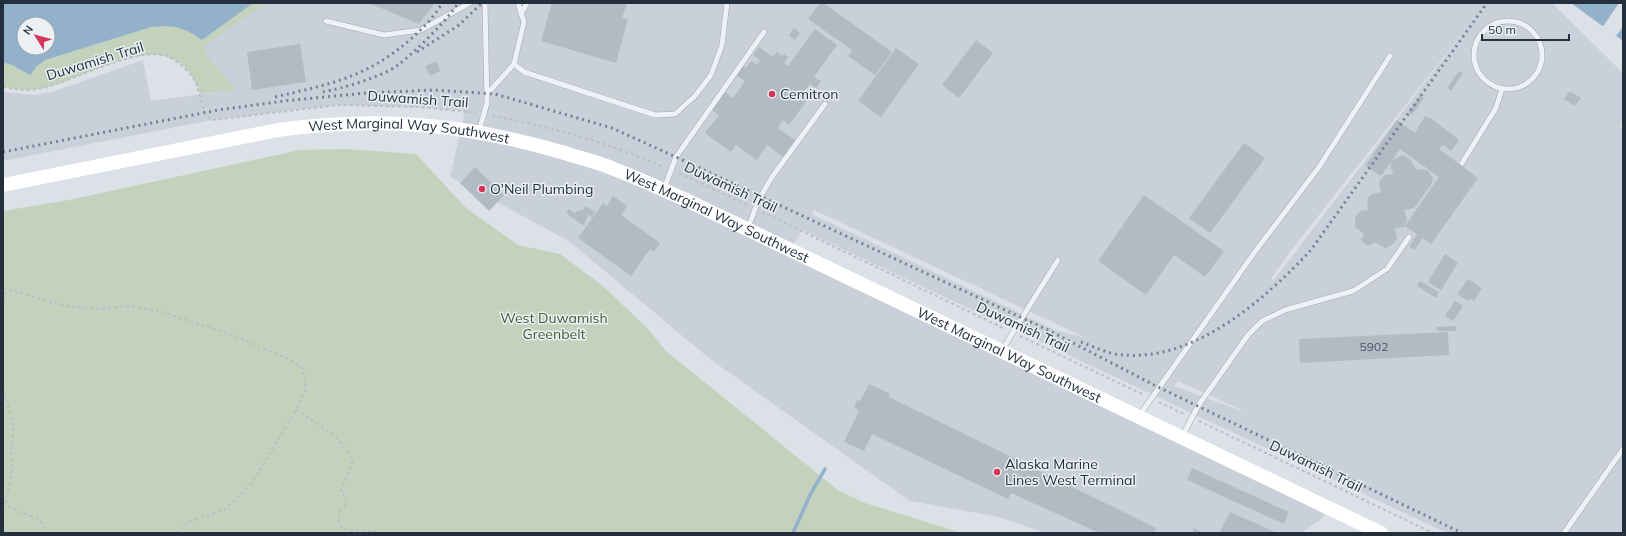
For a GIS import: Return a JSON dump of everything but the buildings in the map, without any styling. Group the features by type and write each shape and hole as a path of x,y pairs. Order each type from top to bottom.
{"main road":[{"name":"West Marginal Way Southwest","path":"3,185 278,130 324,124 369,122 417,124 479,132 537,145 613,168 663,190 1381,533"}],"lane":[{"path":"326,21 384,35 421,30 470,3"},
{"path":"479,132 487,94 485,3"},
{"path":"487,94 514,64 524,22 518,3"},
{"path":"522,14 527,3"},
{"path":"514,64 524,72 655,115 675,114 695,96 711,75 722,45 728,3"},
{"path":"1511,20 1522,23 1531,29 1540,43 1542,60 1539,70 1533,79 1524,86 1513,89 1502,89 1491,85 1482,78 1476,68 1474,51 1480,34 1489,26 1500,21 1511,20"},
{"path":"663,190 670,170 684,144 764,32"},
{"path":"1138,416 1254,253 1319,167 1390,56"},
{"path":"1462,163 1496,108 1502,89"},
{"path":"747,229 755,209 772,177 825,104"},
{"path":"1181,437 1192,418 1248,335 1262,321 1285,310 1353,291 1387,269 1409,237"},
{"path":"1002,351 1058,260"},
{"path":"1564,533 1623,449"}],"path":[{"name":"Duwamish Trail","path":"3,88 23,90 36,89 71,79 123,60 139,56 162,54 175,61 192,76 196,82 207,116 212,120 339,105 446,108 537,124 588,138 634,154 755,209 1433,533"},
{"path":"3,307 4,289 65,306 96,309 129,306 159,311 230,334 270,350 293,361 303,369 306,389 296,410 252,483 236,501 224,510 189,522 175,533"},
{"path":"3,388 14,427 11,453 12,470 6,504"},
{"path":"296,410 337,437 353,461 341,491 347,501 345,507 339,512 339,524 342,528 350,531 371,530 382,533"},
{"path":"3,503 22,513 38,518 42,521 46,533"}],"shaded area":[{"path":"253,3 1552,3 1623,73 1623,119 1620,126 1623,130 1623,533 1447,533 802,230 787,255 1332,501 1321,519 1301,533 1045,533 999,517 910,501 710,359 569,241 450,177 465,111 420,107 339,105 311,108 212,120 3,161 3,92 34,95 52,92 143,60 151,101 235,90 207,56 202,40","holes":["1479,12 1273,281 1271,279 1289,253","814,210 1086,338 1055,330 812,214","1178,381 1250,414 1174,386"]}],"green space":[{"path":"3,3 266,3 204,46 207,56 236,90 200,94 189,71 173,59 154,55 133,57 111,63 48,87 26,90 3,87"},
{"name":"West Duwamish Greenbelt","path":"347,149 416,154 466,208 518,245 560,254 603,286 647,328 667,352 838,490 865,503 962,533 3,533 3,211 69,200 300,150"}],"water":[{"path":"3,3 253,3 202,40 190,32 178,28 166,26 151,27 45,60 36,67 30,75 12,65 3,62"},
{"path":"1571,3 1623,3 1623,41"}],"pier":[{"path":"1619,3 1623,3 1623,27 1615,37 1602,28"}],"waterway":[{"path":"793,533 811,493 825,469"}],"railway":[{"path":"275,97 331,83 380,62 416,34 432,17 442,3"},
{"path":"323,92 373,78 398,65 431,36 458,3"},
{"path":"417,52 459,25 482,3"},
{"path":"1081,342 1115,354 1143,355 1171,350 1198,340 1224,325 1271,289 1311,250 1487,3"},
{"path":"3,152 218,110 284,101 366,93 434,90 495,94 612,128 676,157 1048,330 1158,387 1462,533"}],"place":[{"name":"Cemitron","path":"772,94"},
{"name":"O'Neil Plumbing","path":"482,189"},
{"name":"Alaska Marine Lines West Terminal","path":"997,472"}]}
